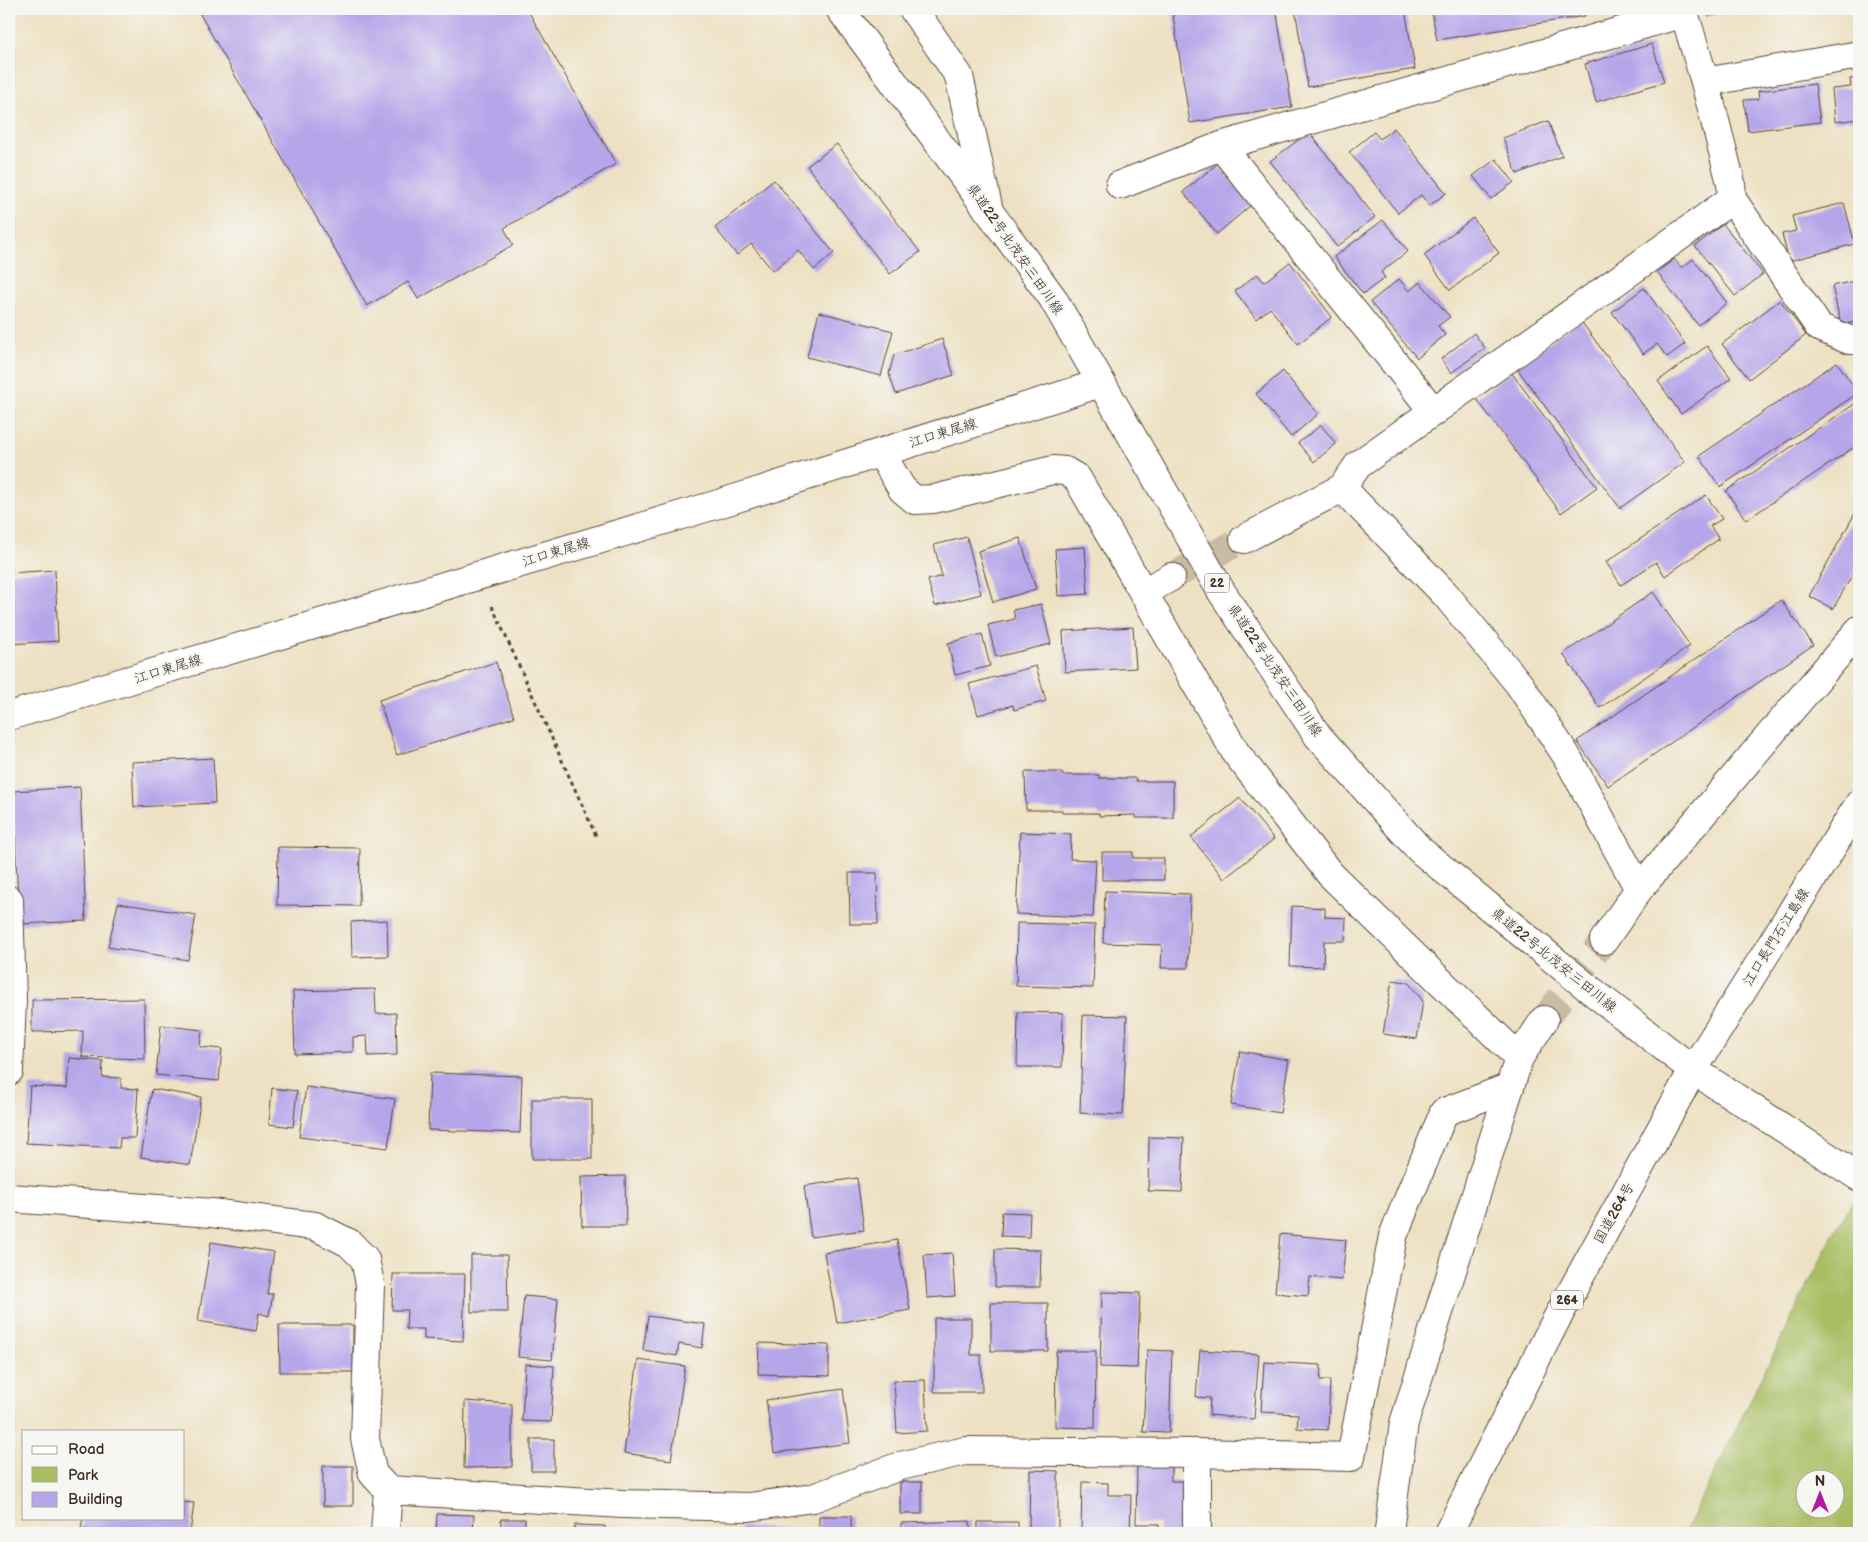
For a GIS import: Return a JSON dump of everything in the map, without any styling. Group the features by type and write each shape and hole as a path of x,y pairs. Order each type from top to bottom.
{"main road":[{"name":"県道22号北茂安三田川線","path":"840,9 1052,297 1221,591 1318,736 1420,850 1588,988 1693,1070"},
{"path":"913,9 959,76 989,211"},
{"path":"1120,185 1221,146 1683,11 1705,82 1731,183 1732,199 1818,327 1849,340 1859,340"},
{"path":"1705,82 1859,55"},
{"path":"1221,146 1434,412"},
{"path":"1244,539 1342,488 1358,465 1732,199"},
{"name":"江口東尾線","path":"9,716 716,505 1101,383"},
{"path":"881,453 902,490 915,500 934,499 1053,470 1064,470 1076,478 1236,753 1330,874 1519,1058"},
{"path":"1342,488 1445,594 1519,684 1566,755 1639,889"},
{"path":"1144,592 1171,577"},
{"path":"1604,940 1639,889 1859,630"},
{"name":"江口長門石江島線","path":"1693,1070 1859,804"},
{"path":"9,900 12,1001 9,1071"},
{"path":"1392,1533 1389,1530 1404,1422 1519,1058 1544,1020"},
{"path":"1693,1070 1848,1171"},
{"name":"国道264号","path":"1448,1533 1555,1322 1693,1070"},
{"path":"9,1198 212,1212 305,1224 314,1226 349,1243 365,1259 370,1284 365,1438 373,1474 388,1490 623,1504 749,1507 813,1498 900,1466 966,1451 1197,1453 1351,1457 1393,1236 1444,1112 1510,1087"},
{"path":"1197,1453 1197,1533"},
{"path":"385,1533 388,1490"}],"path":[{"path":"478,576 597,838"}],"green space":[{"path":"1859,1193 1859,1533 1684,1533 1837,1227"}],"building":[{"path":"197,9 527,9 616,164 504,228 513,245 418,299 408,282 367,306"},
{"path":"1172,9 1276,9 1292,107 1190,123"},
{"path":"1295,9 1405,9 1415,69 1308,87"},
{"path":"1431,9 1584,9 1585,16 1437,40"},
{"path":"1707,9 1748,9 1748,10 1708,16"},
{"path":"1652,44 1664,82 1596,102 1585,64"},
{"path":"1859,78 1859,119 1835,122 1832,89 1851,87 1850,79"},
{"path":"1815,84 1820,122 1748,131 1744,100 1759,99 1758,91"},
{"path":"1548,121 1562,156 1517,174 1503,138"},
{"path":"1394,128 1446,193 1429,206 1421,195 1398,213 1349,152 1374,132 1380,139"},
{"path":"1309,132 1375,217 1337,247 1270,161"},
{"path":"837,144 920,252 890,274 807,166"},
{"path":"1496,159 1514,182 1491,199 1473,176"},
{"path":"1217,164 1251,205 1217,234 1183,192"},
{"path":"774,180 834,253 814,270 798,250 773,271 751,244 737,255 715,228"},
{"path":"1844,203 1855,244 1789,261 1782,234 1796,231 1792,216"},
{"path":"1473,218 1499,253 1450,290 1424,255"},
{"path":"1383,220 1408,251 1381,272 1385,278 1363,294 1334,257"},
{"path":"1723,224 1763,274 1735,296 1695,246"},
{"path":"1674,259 1682,268 1693,259 1727,303 1698,325 1657,272"},
{"path":"1290,262 1332,317 1298,344 1270,308 1256,319 1235,291 1257,274 1264,282"},
{"path":"1399,279 1409,291 1420,282 1450,317 1438,326 1445,335 1417,358 1370,302"},
{"path":"1859,280 1859,321 1841,325 1832,286"},
{"path":"1644,288 1685,344 1667,357 1657,344 1643,354 1612,312"},
{"path":"1780,300 1806,335 1749,379 1722,344"},
{"path":"819,312 893,331 881,376 807,357"},
{"path":"1580,320 1685,462 1620,508 1516,367"},
{"path":"1474,333 1485,348 1451,373 1441,359"},
{"path":"942,339 954,375 896,394 889,374 894,355"},
{"path":"1707,346 1731,378 1681,414 1658,381"},
{"path":"1837,362 1858,393 1720,487 1699,456"},
{"path":"1283,371 1318,414 1291,437 1256,394"},
{"path":"1511,372 1597,487 1561,513 1476,398"},
{"path":"1859,401 1859,444 1746,520 1726,491"},
{"path":"1321,425 1336,444 1314,462 1298,443"},
{"path":"1706,495 1722,519 1710,526 1719,539 1665,576 1656,562 1621,585 1606,562"},
{"path":"1859,506 1859,563 1833,609 1809,596"},
{"path":"967,537 981,594 935,606 928,580 942,576 934,545"},
{"path":"1020,538 1036,589 993,602 978,551"},
{"path":"1085,547 1088,594 1058,596 1055,549"},
{"path":"55,570 58,641 9,644 9,573"},
{"path":"1653,592 1690,646 1600,708 1563,654"},
{"path":"1781,600 1813,645 1608,786 1577,741"},
{"path":"1041,604 1051,644 996,657 988,625 1015,619 1013,610"},
{"path":"1133,627 1136,668 1065,672 1063,631"},
{"path":"982,634 990,666 955,675 948,643"},
{"path":"496,662 514,717 397,755 379,700"},
{"path":"1036,666 1046,701 1014,710 1013,705 978,715 969,684"},
{"path":"213,758 215,803 134,807 132,762"},
{"path":"1025,772 1099,775 1099,778 1136,778 1136,781 1173,781 1173,818 1136,818 1136,815 1099,816 1099,813 1062,813 1062,810 1026,810"},
{"path":"80,787 86,921 19,924 13,791"},
{"path":"1240,798 1274,839 1224,879 1191,837"},
{"path":"1020,832 1071,834 1070,859 1096,860 1093,917 1016,914"},
{"path":"278,847 360,848 359,906 277,905"},
{"path":"1102,852 1133,852 1133,858 1164,858 1164,880 1102,880"},
{"path":"849,873 877,873 878,924 850,924"},
{"path":"1105,891 1190,894 1188,968 1161,968 1162,945 1103,943"},
{"path":"118,903 196,915 188,960 108,947"},
{"path":"1292,906 1325,908 1325,917 1346,918 1345,941 1324,941 1323,967 1290,966"},
{"path":"387,920 388,956 352,957 351,922"},
{"path":"1017,923 1095,925 1093,988 1016,986"},
{"path":"1392,980 1408,982 1423,1001 1417,1039 1383,1034"},
{"path":"375,989 376,1014 396,1013 397,1055 368,1056 367,1036 353,1037 353,1052 295,1054 293,991"},
{"path":"144,999 145,1059 82,1057 83,1031 32,1032 32,1000"},
{"path":"1018,1012 1063,1013 1062,1067 1017,1067"},
{"path":"1083,1015 1127,1016 1123,1115 1080,1113"},
{"path":"161,1025 202,1030 200,1047 222,1049 219,1081 156,1075"},
{"path":"1240,1051 1289,1060 1280,1113 1231,1105"},
{"path":"69,1058 103,1061 102,1077 121,1078 121,1088 138,1089 135,1138 120,1138 119,1148 26,1143 30,1086 67,1088"},
{"path":"430,1073 522,1076 520,1133 428,1130"},
{"path":"306,1087 395,1099 388,1148 299,1137"},
{"path":"272,1088 297,1091 293,1127 269,1124"},
{"path":"152,1089 201,1097 190,1165 141,1157"},
{"path":"532,1099 592,1099 592,1159 532,1159"},
{"path":"1149,1137 1184,1138 1182,1192 1148,1191"},
{"path":"625,1176 626,1226 582,1226 581,1177"},
{"path":"857,1178 864,1230 811,1237 804,1186"},
{"path":"1002,1212 1030,1213 1029,1237 1001,1236"},
{"path":"1280,1234 1346,1240 1342,1280 1310,1277 1308,1296 1275,1293"},
{"path":"897,1240 910,1310 837,1323 824,1253"},
{"path":"211,1242 274,1252 267,1294 273,1294 269,1316 259,1313 256,1331 198,1321"},
{"path":"995,1249 1041,1250 1040,1287 995,1287"},
{"path":"952,1253 955,1296 927,1298 924,1255"},
{"path":"471,1255 507,1255 508,1312 471,1312"},
{"path":"393,1274 465,1274 463,1341 424,1339 424,1329 406,1329 407,1310 392,1310"},
{"path":"1102,1292 1140,1293 1137,1368 1100,1367"},
{"path":"524,1296 558,1299 552,1360 518,1357"},
{"path":"991,1303 1048,1303 1048,1351 991,1351"},
{"path":"648,1316 705,1324 702,1348 679,1344 677,1356 643,1350"},
{"path":"934,1318 971,1318 971,1355 981,1355 982,1392 934,1392"},
{"path":"279,1325 353,1325 353,1372 280,1372"},
{"path":"759,1343 829,1345 829,1376 758,1374"},
{"path":"1147,1350 1172,1351 1169,1433 1143,1432"},
{"path":"1200,1350 1259,1354 1254,1419 1209,1415 1210,1398 1196,1397"},
{"path":"1056,1351 1096,1351 1095,1428 1055,1427"},
{"path":"638,1360 685,1366 671,1460 624,1453"},
{"path":"1264,1362 1321,1365 1320,1380 1330,1380 1328,1430 1297,1428 1298,1414 1261,1412"},
{"path":"525,1364 554,1366 551,1422 522,1421"},
{"path":"925,1380 927,1431 897,1433 894,1381"},
{"path":"843,1389 850,1443 774,1453 766,1400"},
{"path":"465,1401 512,1404 512,1467 464,1468"},
{"path":"531,1439 554,1439 554,1471 531,1471"},
{"path":"1137,1465 1171,1465 1171,1481 1185,1481 1184,1533 1159,1533 1159,1524 1136,1524"},
{"path":"323,1466 353,1466 353,1506 323,1506"},
{"path":"1030,1470 1058,1471 1058,1530 1048,1530 1048,1533 1029,1533"},
{"path":"900,1482 922,1482 922,1514 900,1514"},
{"path":"1082,1482 1108,1483 1108,1495 1131,1495 1130,1533 1081,1533"},
{"path":"185,1502 194,1503 190,1533 169,1531 168,1533 114,1533 81,1529 83,1520 185,1520"},
{"path":"437,1514 474,1515 473,1533 436,1533"},
{"path":"819,1516 851,1516 851,1533 819,1533"},
{"path":"501,1519 525,1519 525,1533 501,1533"},
{"path":"970,1521 971,1533 901,1533 901,1523"},
{"path":"978,1522 1018,1522 1018,1533 978,1533"},
{"path":"575,1525 605,1526 605,1533 574,1533"},
{"path":"740,1526 806,1531 805,1533 740,1533"},
{"path":"633,1530 662,1532 662,1533 633,1533"}],"tunnel":[{"path":"1171,577 1244,539"},
{"path":"1544,1020 1604,940"}]}
